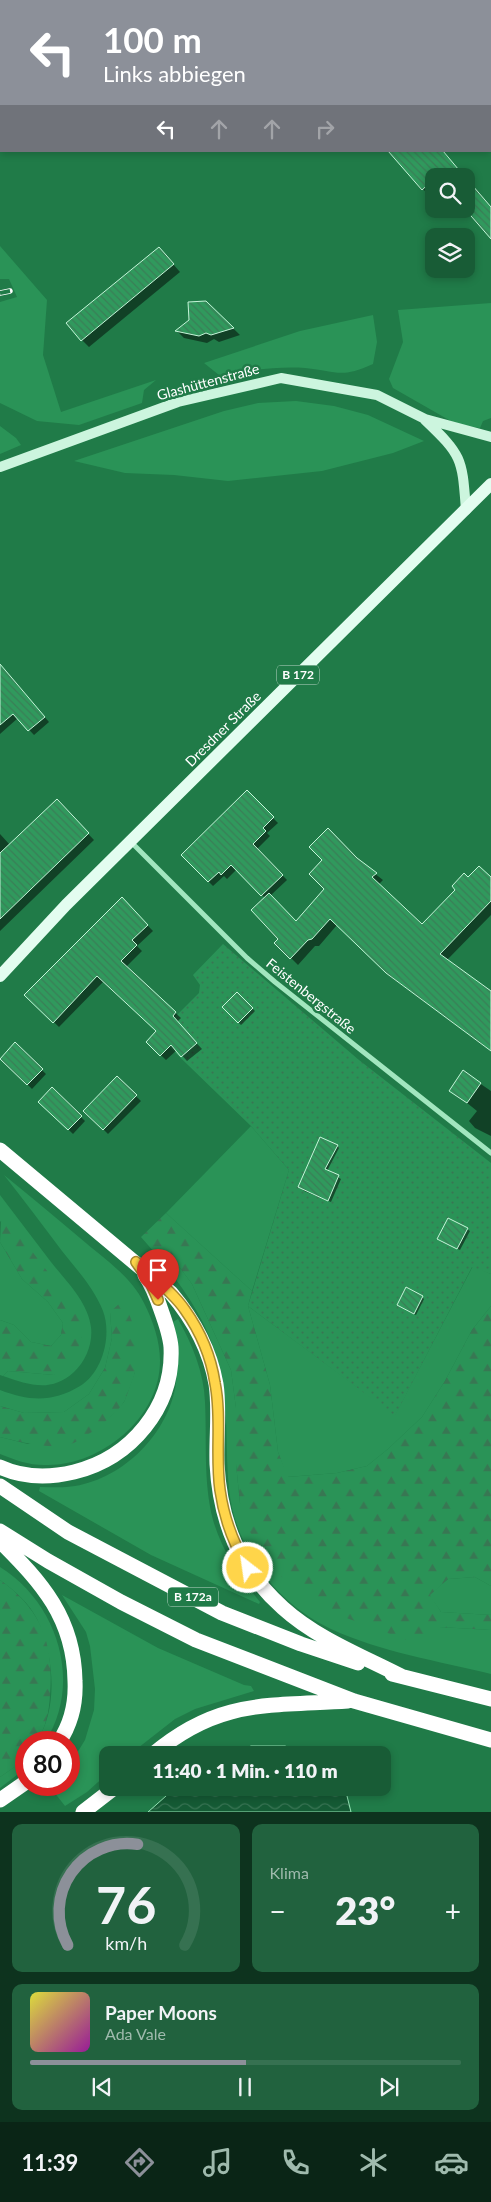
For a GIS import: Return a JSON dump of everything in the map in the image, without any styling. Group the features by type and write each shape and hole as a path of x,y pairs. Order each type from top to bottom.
{"highway":[{"path":"0,1150 136,1262 171,1293 184,1308 206,1348 216,1383 217,1464 225,1518 233,1543 248,1568 262,1586 290,1613 333,1641 401,1676"},
{"path":"0,1467 12,1472 36,1477 63,1475 87,1469 123,1450 151,1420 161,1402 167,1384 171,1363 171,1345 158,1300 150,1282 136,1262"},
{"name":"B 172a","path":"0,1486 68,1532 222,1612 300,1644 401,1676 491,1699"},
{"name":"B 172a","path":"0,1531 88,1584 196,1640 354,1701 491,1740"},
{"path":"0,1541 48,1594 64,1620 72,1644 76,1697 64,1731"},
{"path":"164,1746 185,1730 213,1717 246,1707 354,1701"},
{"path":"0,1800 15,1790"},
{"path":"83,1812 104,1796"}],"main road":[{"name":"Dresdner Straße","path":"0,976 66,905 491,484"}],"street":[{"name":"Glashüttenstraße","path":"0,467 178,402 281,378 377,395 425,419 491,437"},
{"name":"Glashüttenstraße","path":"425,419 451,444 461,461 466,510"},
{"name":"Feistenbergstraße","path":"130,841 247,958 491,1153"}],"green space":[{"path":"0,246 47,300 43,355 61,412 156,380 144,390 142,403 79,425 37,421 0,403 0,302 17,297 9,279 0,279"},
{"path":"491,303 491,418 483,421 480,428 456,424 393,388 389,379 403,342 398,310"},
{"path":"373,315 377,342 373,364 362,369 339,373 305,368 283,368 219,375 204,363 300,331"},
{"path":"296,401 334,406 368,415 424,441 393,453 322,471 228,481 174,475 125,473 74,461 224,411 258,403"},
{"path":"0,426 16,438 21,445 0,454"},
{"path":"223,944 359,1060 491,1163 491,1274 472,1267 395,1416 248,1306 289,1170 251,1126 157,1035 199,993 200,985 193,975"},
{"path":"251,1126 289,1170 252,1291 166,1213"},
{"path":"4,1175 132,1284 144,1303 157,1339 160,1361 157,1382 150,1401 139,1419 107,1447 88,1457 68,1463 35,1465 0,1454 0,1437 28,1444 110,1417 124,1402 135,1372 135,1338 110,1312 112,1338 105,1368 89,1394 64,1412 24,1413 0,1406 0,1390 31,1398 50,1398 70,1392 80,1386 95,1372 104,1352 106,1342 106,1321 103,1311 90,1287"},
{"path":"0,1195 76,1292 89,1318 91,1339 85,1357 74,1372 57,1383 48,1385 31,1384 3,1376 8,1371 54,1375 82,1337 0,1222"},
{"path":"166,1213 252,1291 248,1306 270,1385 278,1452 288,1477 337,1473 367,1466 388,1449 422,1417 445,1381 472,1330 491,1306 491,1586 475,1577 448,1579 430,1595 441,1612 491,1615 491,1630 440,1627 415,1643 341,1616 276,1573 250,1532 240,1503 236,1464 236,1408 231,1370 192,1284 169,1253 161,1260 141,1237"},
{"path":"1,1221 8,1223 21,1237 80,1314 82,1337 73,1366 54,1375 8,1371 3,1376 0,1375 0,1320 14,1325 31,1342 51,1346 61,1335 63,1323 48,1302 22,1279 0,1242"},
{"path":"0,1242 22,1279 48,1302 63,1323 61,1335 51,1346 31,1342 14,1325 0,1320"},
{"path":"169,1253 192,1284 231,1370 236,1408 236,1464 240,1503 440,1627 491,1630 491,1674 390,1650 331,1629 293,1605 262,1572 240,1533 233,1511 229,1489 225,1404 217,1359 206,1328 181,1287 161,1260"},
{"path":"473,1266 491,1274 491,1306 472,1330 445,1381 422,1417 367,1466 337,1473 287,1477 278,1452 270,1385 248,1306 395,1415"},
{"path":"120,1303 130,1315 133,1324 137,1355 134,1375 125,1400 116,1412 91,1433 68,1445 43,1446 0,1437 0,1406 24,1413 64,1412 89,1394 105,1368 112,1338 110,1312"},
{"path":"178,1319 188,1338 200,1369 204,1391 208,1491 213,1520 227,1553 260,1602 259,1604 151,1555 39,1491 40,1487 75,1486 110,1474 127,1463 154,1435 172,1401 176,1383 173,1322"},
{"path":"0,1567 20,1582 37,1601 50,1623 58,1646 63,1670 62,1695 56,1719 50,1731 42,1731 48,1714 52,1682 43,1633 30,1608 11,1588 0,1580"},
{"path":"475,1577 491,1586 491,1615 441,1612 429,1595 448,1579"},
{"path":"0,1580 26,1603 35,1616 47,1644 51,1677 49,1708 42,1731 15,1731 15,1767 0,1777"},
{"path":"62,1595 158,1648 244,1685 251,1686 254,1691 195,1709 175,1719 140,1746 99,1746 99,1781 87,1792 65,1806 57,1796 80,1796 80,1748 85,1740 94,1710 95,1689 90,1646 86,1632"},
{"path":"15,1767 15,1776 0,1788 0,1777"}],"water":[{"path":"166,1796 347,1796 351,1812 148,1812"}],"building":[{"path":"389,152 444,152 457,168 425,168 425,187 422,190"},
{"path":"475,188 491,207 491,239 473,218 475,218"},
{"path":"159,247 174,264 81,341 66,323"},
{"path":"206,301 234,328 211,335 206,333 199,336 175,331 189,320 188,302"},
{"path":"0,664 45,717 28,731 13,714 0,725"},
{"path":"247,790 274,817 263,828 266,831 253,844 283,875 261,896 231,865 221,875 219,872 208,882 181,855"},
{"path":"57,799 89,833 0,919 0,853"},
{"path":"328,828 357,858 377,873 372,877 422,924 455,890 452,886 464,873 468,877 479,866 491,877 491,901 440,954 491,991 491,1051 386,973 330,919 290,959 274,943 278,939 251,910 269,893 296,921 324,889 309,874 322,860 309,847"},
{"path":"122,897 148,925 132,940 137,945 121,961 176,1012 173,1016 197,1043 181,1057 171,1045 160,1056 146,1042 156,1031 97,976 53,1023 24,995"},
{"path":"237,992 253,1008 238,1023 222,1007"},
{"path":"15,1042 43,1069 27,1085 0,1059"},
{"path":"463,1070 481,1083 467,1103 449,1091"},
{"path":"117,1076 137,1095 103,1130 83,1111"},
{"path":"52,1087 82,1116 68,1130 38,1102"},
{"path":"320,1137 338,1145 325,1169 339,1175 328,1201 298,1187"},
{"path":"448,1218 468,1228 457,1249 437,1239"},
{"path":"406,1287 423,1296 414,1314 397,1305"}],"railway":[{"path":"0,293 10,291"}],"route":[{"path":"158,1300 150,1282 136,1262 171,1293 184,1308 206,1348 216,1383 217,1464 225,1518 233,1543 248,1568"}]}
